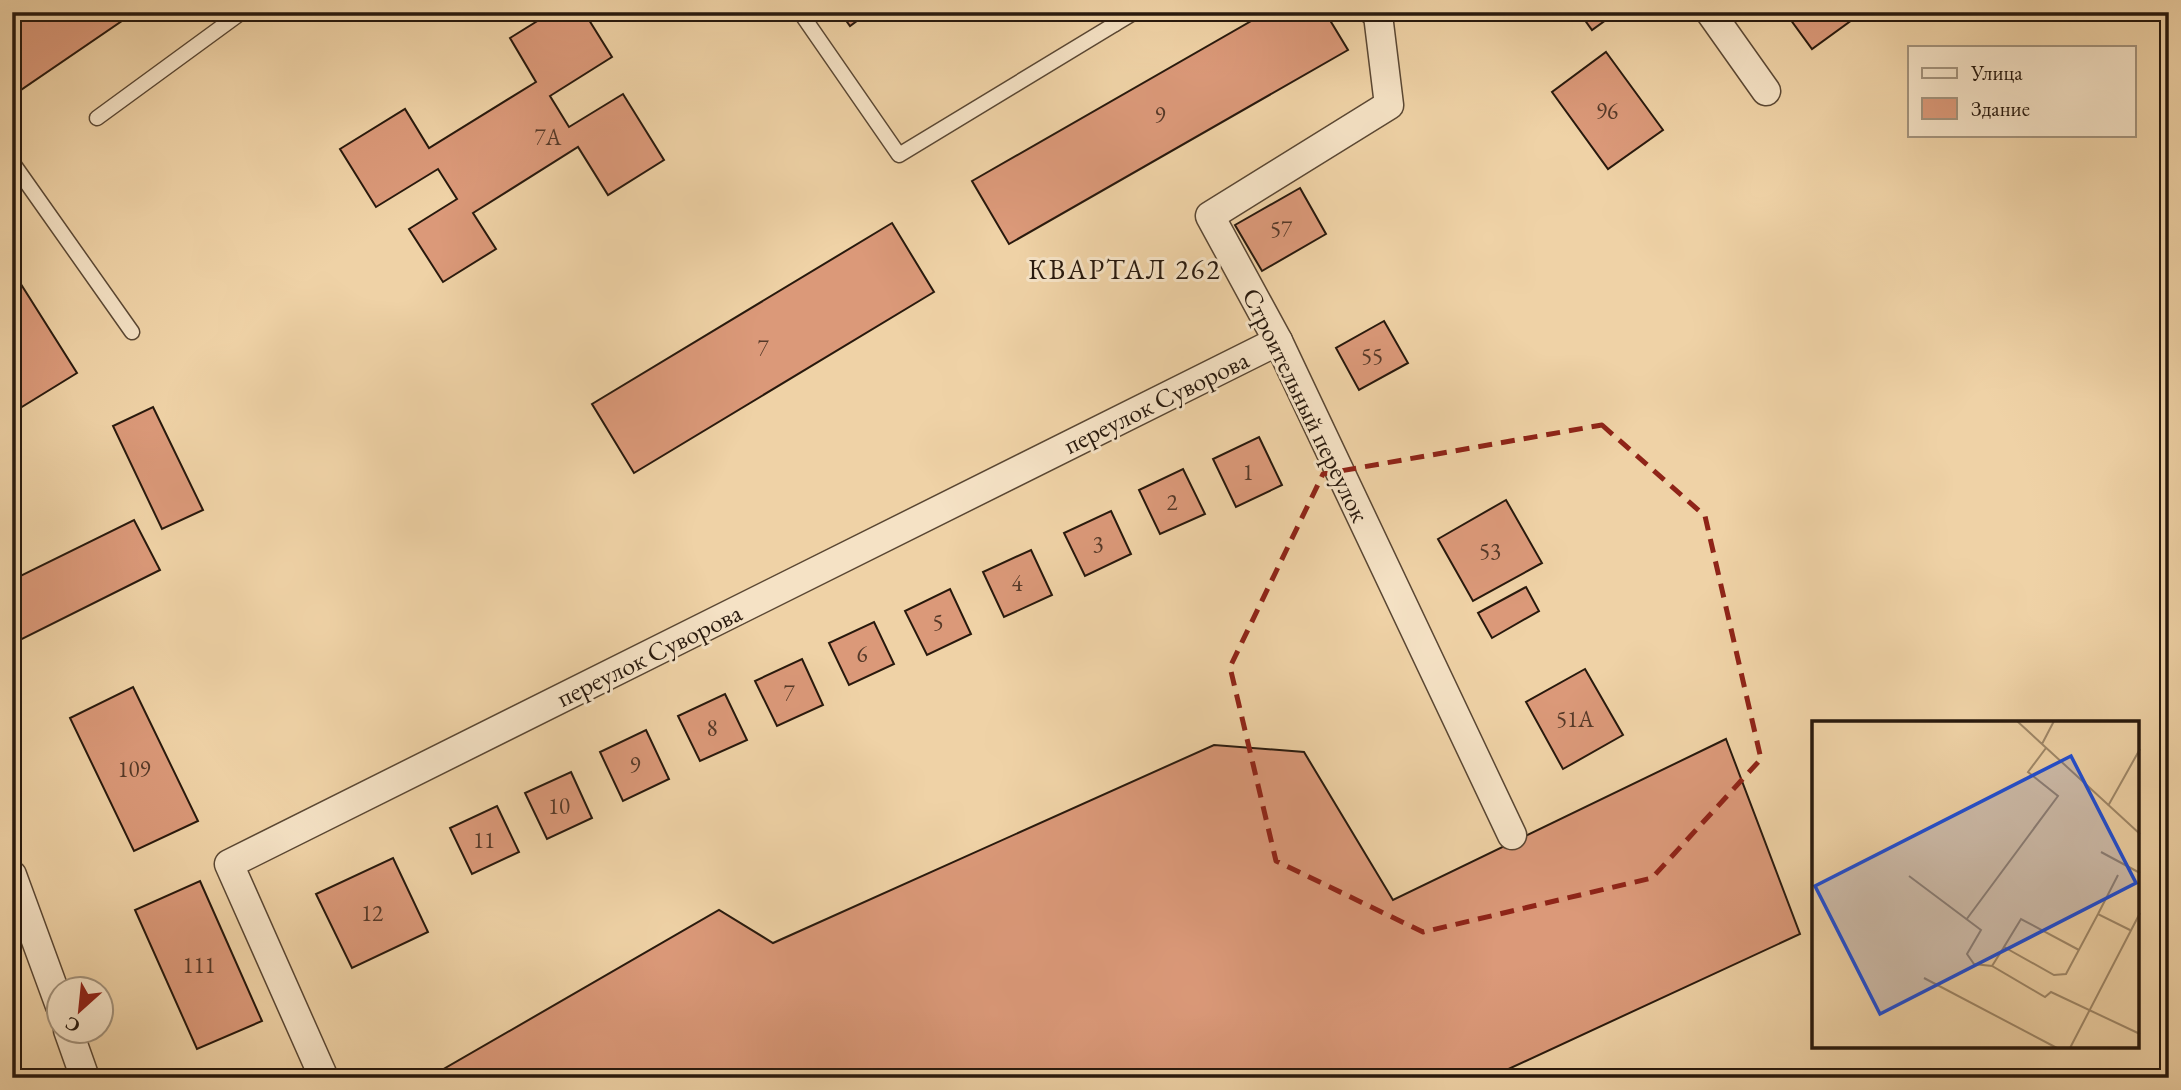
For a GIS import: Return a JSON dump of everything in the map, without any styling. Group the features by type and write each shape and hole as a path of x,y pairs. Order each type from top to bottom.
{"street":[{"name":"Строительный переулок","path":"1374,12 1378,15 1389,105 1210,216 1278,341 1512,835"},
{"path":"1710,12 1766,91"},
{"name":"переулок Суворова","path":"324,1078 229,864 1278,341"},
{"path":"12,875 48,974"},
{"path":"73,1044 85,1078"}],"lane":[{"path":"97,117 242,12"},
{"path":"800,12 899,155 1111,18 1135,12"},
{"path":"12,162 132,332"}],"highlighted area":[{"path":"1602,425 1705,516 1761,759 1652,878 1423,932 1276,861 1230,667 1323,474"}],"building":[{"path":"24,12 135,12 12,96 12,20"},
{"path":"552,12 584,12 612,57 550,96 569,127 623,94 664,160 608,195 578,147 473,213 496,249 443,282 409,229 457,199 438,169 376,207 340,149 405,109 429,148 536,82 510,38"},
{"path":"840,12 869,12 850,26"},
{"path":"1267,12 1325,12 1348,50 1009,244 972,181"},
{"path":"1579,12 1617,12 1592,30"},
{"path":"1785,12 1863,12 1812,49"},
{"path":"1606,52 1663,130 1608,169 1552,92"},
{"path":"1300,188 1326,234 1262,271 1235,225"},
{"path":"892,223 934,292 634,473 592,404"},
{"path":"12,270 77,373 12,413"},
{"path":"1384,321 1408,363 1359,390 1336,348"},
{"path":"153,407 203,510 162,529 113,426"},
{"path":"1259,437 1282,485 1236,507 1213,459"},
{"path":"1183,469 1205,514 1160,534 1139,490"},
{"path":"1506,500 1542,563 1473,601 1438,539"},
{"path":"1111,511 1131,554 1085,576 1064,533"},
{"path":"134,520 160,570 12,644 12,580"},
{"path":"1031,550 1052,595 1004,617 983,572"},
{"path":"1526,587 1539,611 1492,638 1478,613"},
{"path":"950,589 971,634 927,655 905,611"},
{"path":"874,622 894,664 849,685 829,643"},
{"path":"802,659 823,705 777,726 755,681"},
{"path":"1585,669 1623,735 1563,769 1526,702"},
{"path":"133,687 198,821 134,851 70,718"},
{"path":"725,694 747,740 700,761 678,716"},
{"path":"646,730 669,779 623,801 600,752"},
{"path":"1726,739 1800,934 1489,1078 428,1078 719,910 773,943 1214,745 1304,752 1393,900"},
{"path":"571,772 592,818 547,839 525,793"},
{"path":"497,806 519,852 472,874 450,828"},
{"path":"393,858 428,932 352,968 316,894"},
{"path":"200,881 262,1021 197,1049 135,910"}],"district":[{"name":"КВАРТАЛ 262","path":"1125,269"}]}
